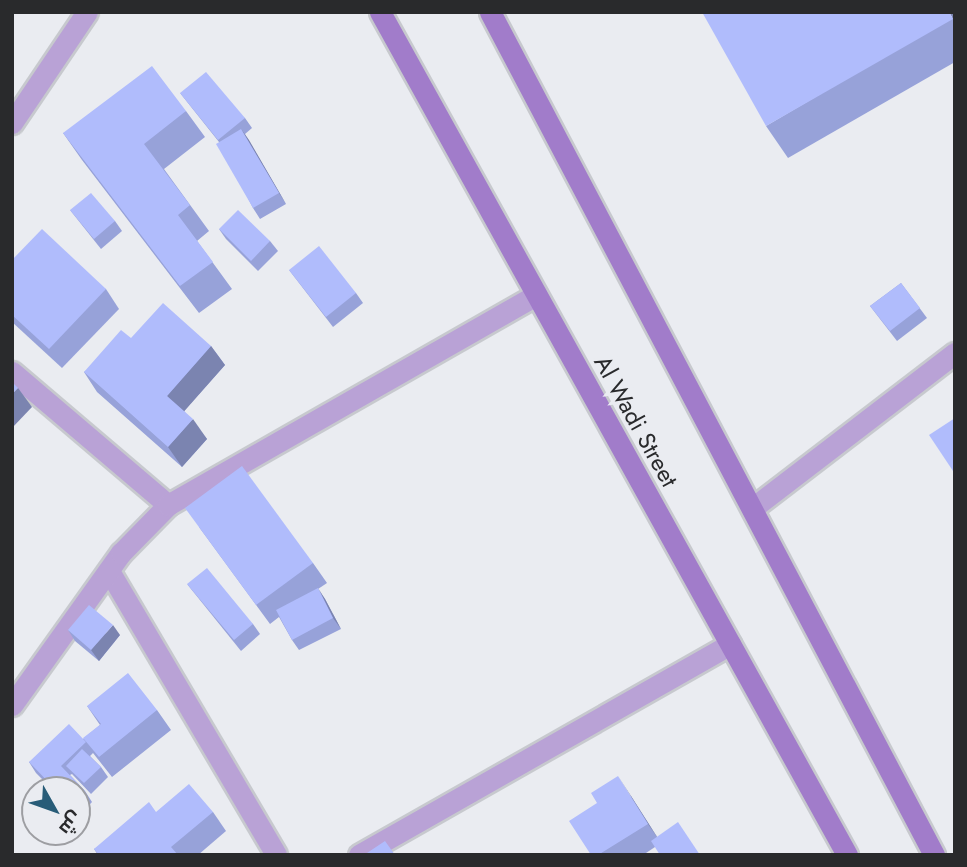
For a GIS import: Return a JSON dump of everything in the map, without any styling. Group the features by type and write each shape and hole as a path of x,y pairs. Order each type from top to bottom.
{"main road":[{"name":"Al Wadi Street","path":"380,12 847,855"},
{"path":"489,12 754,507 934,855"}],"street":[{"path":"12,122 87,12"},
{"path":"12,705 109,570 168,505 536,295"},
{"path":"754,507 955,353"},
{"path":"12,372 168,505"},
{"path":"109,570 276,855"},
{"path":"359,855 730,644"}],"building":[{"path":"702,12 949,12 953,19 766,126"},
{"path":"152,66 186,111 144,144 190,205 178,215 213,262 180,286 63,133"},
{"path":"206,72 245,118 218,140 180,93"},
{"path":"241,129 279,193 253,208 216,144"},
{"path":"91,193 115,221 94,239 70,210"},
{"path":"238,210 270,241 251,261 219,229"},
{"path":"42,229 106,289 49,349 12,315 12,260"},
{"path":"319,246 356,293 326,317 289,270"},
{"path":"901,283 920,308 890,331 870,306"},
{"path":"163,303 211,346 167,396 193,419 168,447 84,372 121,330 131,338"},
{"path":"12,382 18,388 12,394"},
{"path":"955,418 955,474 929,435"},
{"path":"242,466 313,563 256,605 185,508"},
{"path":"207,568 253,624 234,640 187,584"},
{"path":"318,588 333,618 292,640 276,610"},
{"path":"89,605 113,625 91,650 68,630"},
{"path":"128,673 157,710 99,757 83,738 101,724 87,706"},
{"path":"69,724 86,742 61,766 71,776 42,776 29,762"},
{"path":"82,749 101,767 91,776 77,776 66,766"},
{"path":"618,776 648,824 598,855 591,855 569,821 597,803 591,793"},
{"path":"189,784 213,812 171,847 178,855 99,855 94,849 149,802 156,812"},
{"path":"678,822 700,855 660,855 651,841"},
{"path":"385,841 395,855 364,855"}]}
